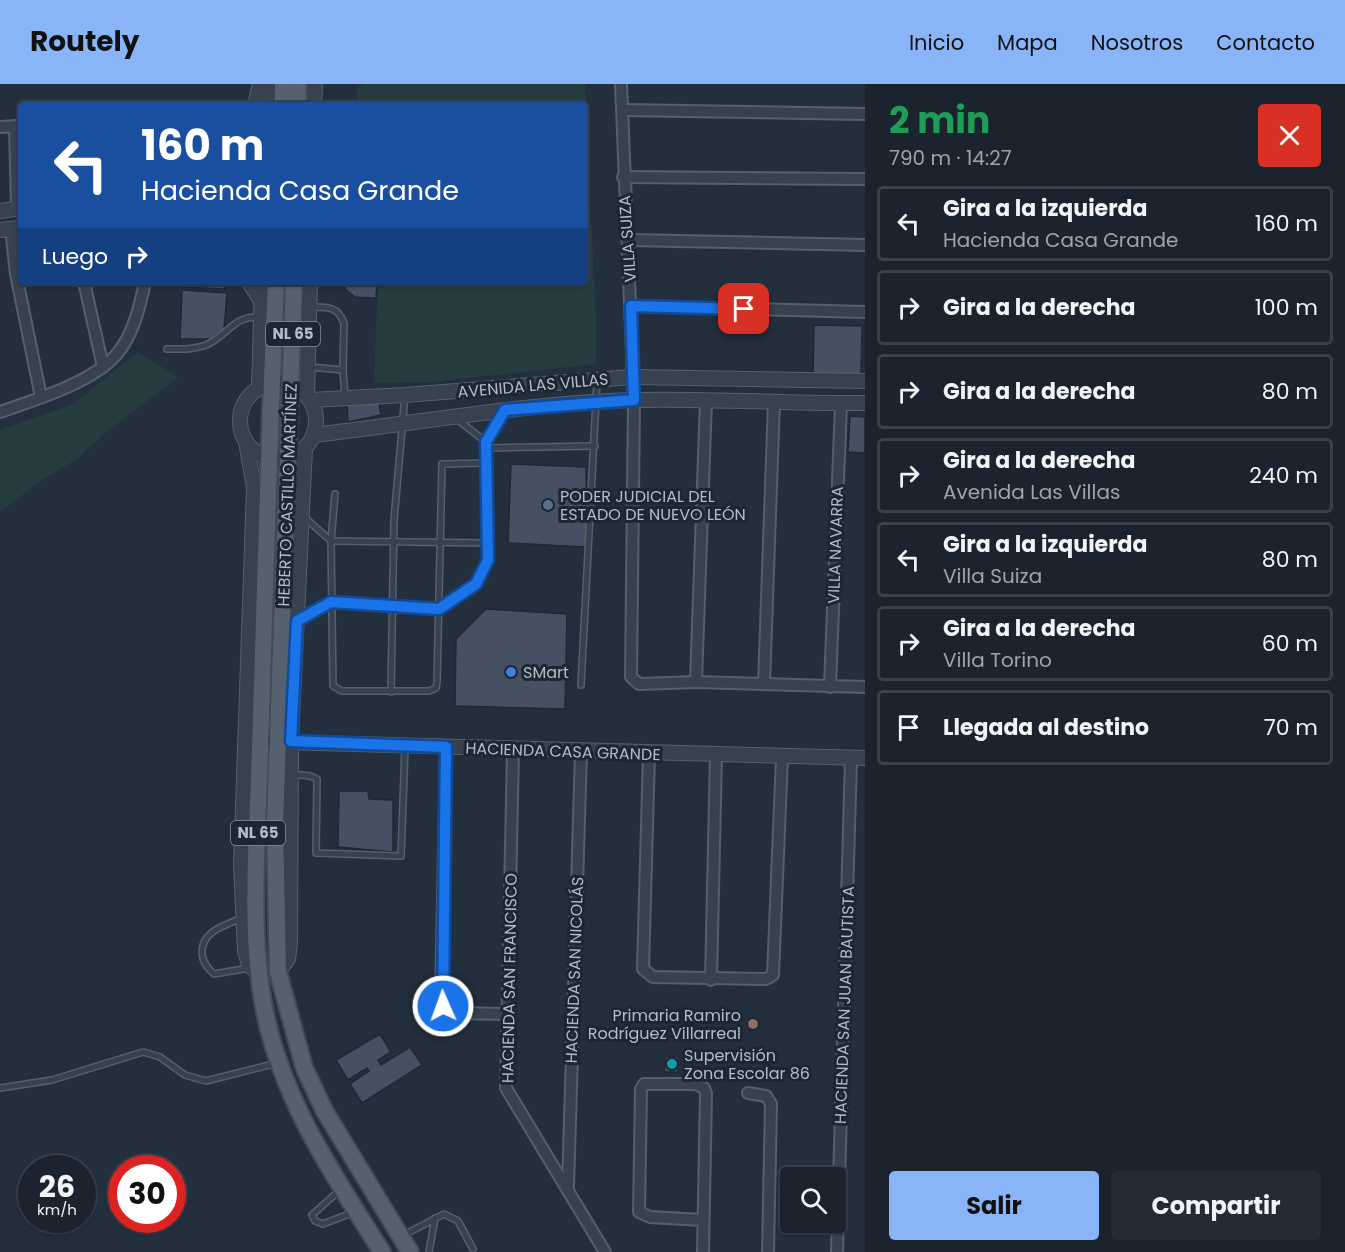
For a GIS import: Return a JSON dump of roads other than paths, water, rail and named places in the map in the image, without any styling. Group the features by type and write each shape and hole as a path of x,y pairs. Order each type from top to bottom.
{"main road":[{"path":"283,84 283,102"},
{"path":"297,102 298,84"},
{"name":"HEBERTO CASTILLO MARTÍNEZ","path":"276,285 265,386 268,458 269,741 278,972 304,1067 311,1083 329,1119 410,1252"},
{"name":"HEBERTO CASTILLO MARTÍNEZ","path":"294,285 289,457 256,972 279,1063 301,1117 382,1252"},
{"path":"256,972 278,972"}],"street":[{"path":"257,102 260,84"},
{"path":"259,102 268,84"},
{"path":"314,102 315,84"},
{"name":"VILLA SUIZA","path":"621,84 634,400 629,672 633,681 639,684 696,682"},
{"path":"622,110 865,114"},
{"path":"0,127 18,126"},
{"path":"624,177 865,179"},
{"path":"0,211 18,209"},
{"path":"11,229 18,284"},
{"path":"628,240 865,245"},
{"path":"18,285 41,397"},
{"path":"85,285 103,367"},
{"path":"0,412 41,397 103,367 117,354 129,333 145,285"},
{"path":"251,285 262,303"},
{"path":"262,285 265,386"},
{"path":"246,442 268,458 289,457 304,448 313,435 315,413 308,397 310,285"},
{"path":"631,306 865,312"},
{"name":"AVENIDA LAS VILLAS","path":"308,397 405,395 632,377 865,381"},
{"path":"278,972 288,959 290,944 290,774 269,741 254,488 246,442 240,425 240,415 247,398 265,386 292,386 308,397"},
{"path":"706,400 696,682 865,687"},
{"name":"AVENIDA LAS VILLAS","path":"313,435 452,415 597,402 706,400 865,403"},
{"path":"764,684 774,402"},
{"name":"VILLA NAVARRA","path":"830,687 841,404"},
{"path":"256,972 245,951 241,865 297,621 304,448"},
{"name":"HACIENDA CASA GRANDE","path":"269,741 649,754 858,758"},
{"path":"446,747 441,1000 443,1006 454,1013 508,1014"},
{"name":"HACIENDA SAN FRANCISCO","path":"513,750 506,1088 605,1252"},
{"name":"HACIENDA SAN NICOLÁS","path":"567,1188 581,752"},
{"path":"649,754 643,969 645,973 653,977 711,980 771,978 774,972 782,757"},
{"path":"711,980 716,755"},
{"name":"HACIENDA SAN JUAN BAUTISTA","path":"837,1252 858,758"},
{"path":"703,1252 704,1220 706,1093 702,1086 647,1083 642,1086 639,1212 650,1217 704,1220"},
{"path":"747,1093 766,1096 771,1104 768,1252"}],"lane":[{"path":"310,307 328,307 341,316 344,323 345,398"},
{"path":"167,349 190,349 208,344 243,318 262,318"},
{"path":"308,367 343,370"},
{"path":"581,685 597,379"},
{"path":"391,693 394,541 401,423 405,395"},
{"path":"297,621 331,602 394,608 439,609 466,592 482,577 488,560 486,445 505,410"},
{"path":"452,415 486,445 595,446"},
{"path":"335,494 331,541 333,686 342,691 391,693 429,691 436,688 442,464 486,463"},
{"path":"302,515 331,541 487,543"},
{"path":"290,774 317,779 316,853 401,856 405,746"},
{"path":"244,917 211,932 205,938 202,958 208,970 220,975 256,972"},
{"path":"0,1089 52,1080 143,1052 160,1057 185,1076 206,1081 279,1063"},
{"path":"342,1188 313,1211 315,1221 323,1224 356,1211"},
{"path":"401,1237 444,1214 458,1221 473,1249"},
{"path":"429,1252 435,1218"}],"place":[{"name":"PODER JUDICIAL DEL ESTADO DE NUEVO LEÓN","path":"548,505"},
{"name":"SMart","path":"511,672"},
{"name":"Primaria Ramiro Rodríguez Villarreal","path":"753,1024"},
{"name":"Supervisión Zona Escolar 86","path":"672,1064"}]}
